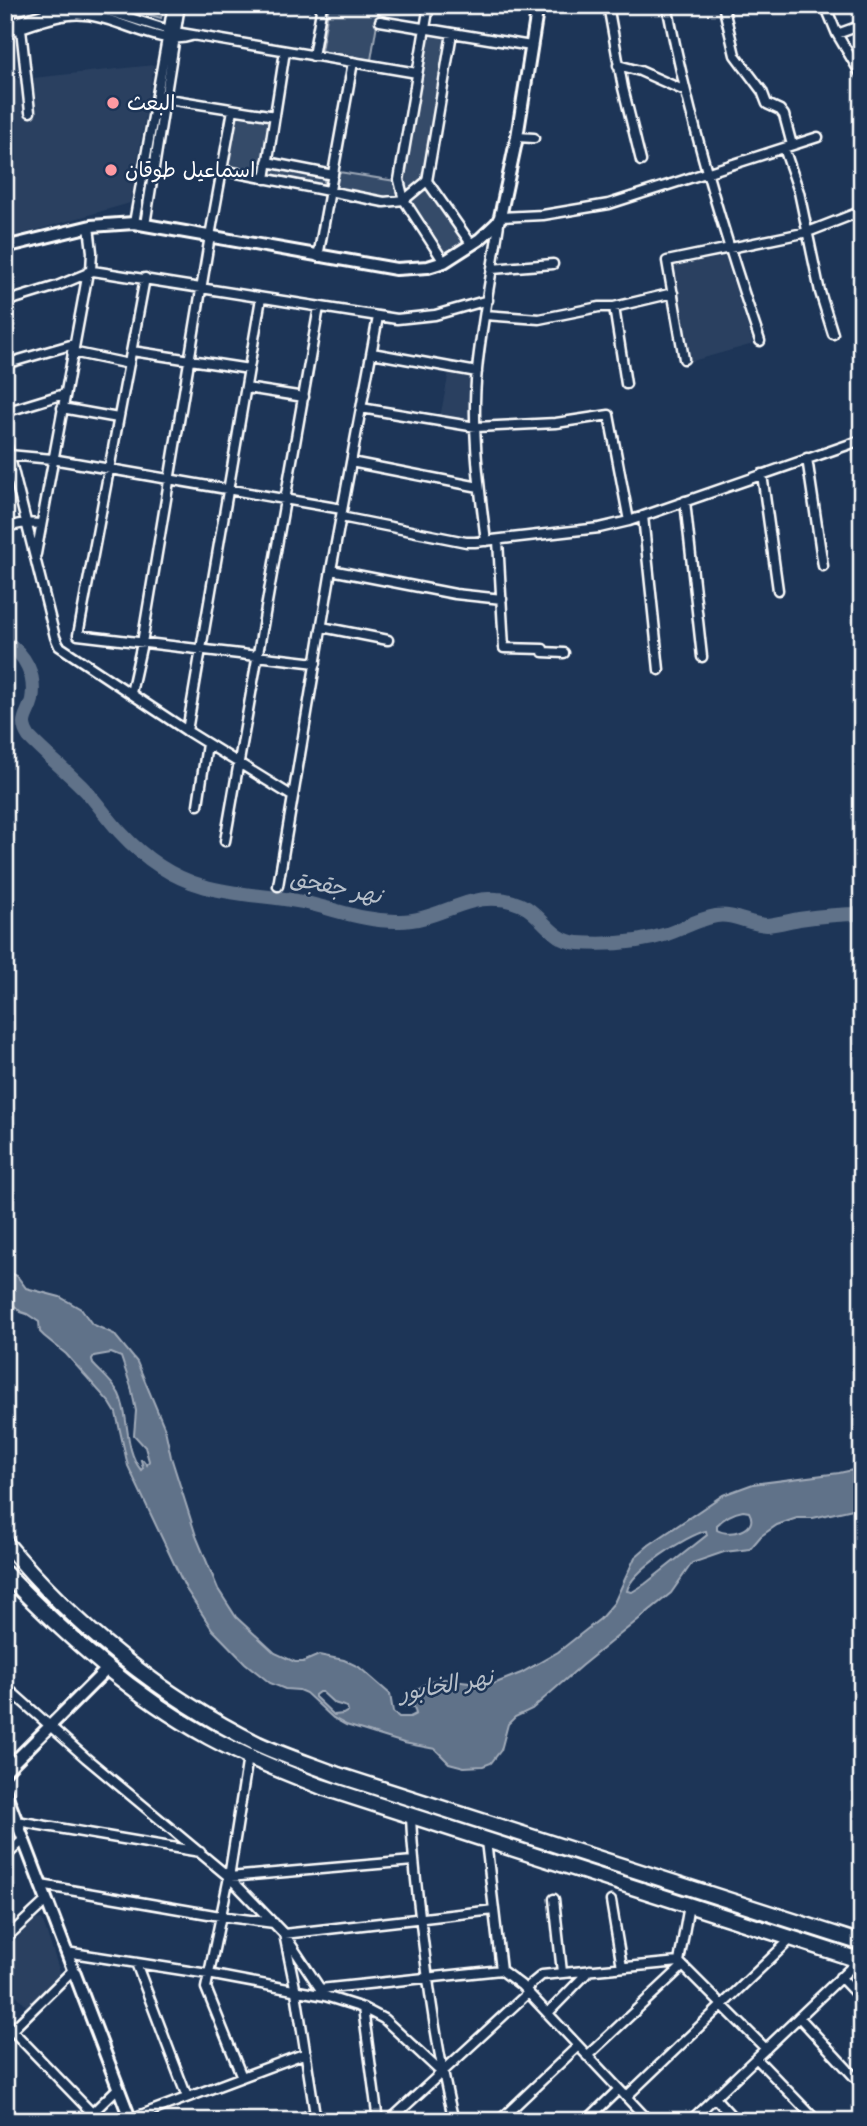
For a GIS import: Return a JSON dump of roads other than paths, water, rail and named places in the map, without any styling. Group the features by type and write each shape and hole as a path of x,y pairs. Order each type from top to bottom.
{"highway":[{"path":"5,1542 44,1588 127,1661 175,1696 262,1746 338,1775 862,1943"},
{"path":"5,1573 107,1669 170,1713 247,1757 322,1787 411,1817 860,1961"}],"street":[{"path":"139,224 171,35 173,5"},
{"path":"171,35 180,5"},
{"path":"313,56 322,5"},
{"path":"429,5 399,174 404,200 444,262"},
{"path":"486,541 479,487 477,372 500,217 517,138 538,5"},
{"path":"608,5 618,65 641,161"},
{"path":"667,5 685,91 707,172 728,247 760,341"},
{"path":"723,5 735,55 762,91 767,104 784,115 788,147 820,292 833,334"},
{"path":"825,5 837,34 862,76"},
{"path":"5,25 79,6 105,9 171,35"},
{"path":"5,33 65,16 86,15 171,35 193,35 416,73"},
{"path":"380,21 531,46"},
{"path":"837,34 862,25"},
{"path":"21,29 30,112"},
{"path":"222,170 384,202 404,200 427,180 452,33"},
{"path":"265,179 285,51"},
{"path":"318,257 353,62"},
{"path":"618,65 640,71 685,91"},
{"path":"160,98 275,116"},
{"path":"131,694 233,110"},
{"path":"500,217 590,209 818,137"},
{"path":"517,138 534,138"},
{"path":"267,162 333,175"},
{"path":"427,180 472,245"},
{"path":"684,359 667,261 808,232 862,211"},
{"path":"5,247 89,226 139,224 318,257 396,269 419,268 444,262 472,245 493,228 500,217"},
{"path":"34,561 89,271 92,252 89,226"},
{"path":"492,269 553,264"},
{"path":"5,302 57,286 89,271 397,319 423,317 488,300"},
{"path":"145,278 78,635 316,663"},
{"path":"485,315 539,319 599,307 614,307 673,293"},
{"path":"187,731 261,298"},
{"path":"225,841 319,307"},
{"path":"614,307 626,384"},
{"path":"278,886 331,570 378,317"},
{"path":"5,364 73,348 129,364"},
{"path":"132,351 249,369"},
{"path":"372,352 477,372"},
{"path":"246,388 304,397"},
{"path":"5,412 64,394"},
{"path":"62,408 118,418"},
{"path":"362,408 476,427 556,423 608,415 629,521"},
{"path":"5,438 34,561 55,637 60,646 207,744 292,796"},
{"path":"9,455 109,468 285,499 466,542 599,528 629,521 862,440"},
{"path":"807,458 823,566"},
{"path":"351,462 479,487"},
{"path":"762,474 778,590"},
{"path":"685,501 702,657"},
{"path":"643,516 659,670"},
{"path":"5,527 25,523 40,524"},
{"path":"498,540 505,648 543,649 543,652 564,653"},
{"path":"331,570 455,594 502,599"},
{"path":"322,627 388,640"},
{"path":"198,805 207,744"},
{"path":"5,1771 107,1669"},
{"path":"5,1686 229,1877 284,1934 323,1992 384,2019 442,2073"},
{"path":"242,2077 206,1988 229,1877 247,1757"},
{"path":"5,1791 130,2120 306,2053"},
{"path":"411,1817 412,1861 428,1978 442,2073 454,2121"},
{"path":"17,1821 201,1852"},
{"path":"5,1857 24,1839"},
{"path":"486,1841 501,1970 527,1991 649,2121"},
{"path":"229,1877 412,1861"},
{"path":"41,1885 274,1923"},
{"path":"554,1899 562,1972"},
{"path":"5,1939 47,1900"},
{"path":"611,1900 622,1967"},
{"path":"587,2056 681,1964 689,1905"},
{"path":"284,1934 494,1910"},
{"path":"284,1934 316,2117 295,2121"},
{"path":"626,2097 791,1939"},
{"path":"66,1952 208,1974 296,1992 323,1992 501,1970"},
{"path":"690,2121 860,1961"},
{"path":"136,1963 187,2097"},
{"path":"389,2121 541,1975 681,1964 766,2049"},
{"path":"12,2030 73,1970"},
{"path":"548,2013 590,1970"},
{"path":"840,1978 862,2000"},
{"path":"363,2008 378,2121"},
{"path":"799,2017 862,2085"},
{"path":"5,2023 92,2113"},
{"path":"499,2121 578,2046"},
{"path":"756,2058 817,2121"},
{"path":"84,2121 118,2088"},
{"path":"586,2121 619,2089"},
{"path":"715,2098 736,2121"},
{"path":"5,2112 13,2121"}],"water":[{"name":"نهر الخابور","path":"5,1270 17,1276 26,1288 60,1297 81,1309 92,1324 114,1334 137,1362 165,1429 196,1536 218,1589 236,1617 275,1653 295,1662 303,1662 319,1655 344,1660 359,1667 390,1694 393,1712 399,1717 416,1714 414,1707 404,1706 404,1700 431,1681 444,1679 496,1683 521,1673 558,1652 600,1619 614,1603 635,1557 723,1495 753,1484 862,1468 862,1507 813,1518 797,1518 777,1525 761,1536 750,1549 724,1552 692,1563 671,1593 532,1709 515,1717 508,1724 501,1750 491,1763 464,1767 449,1763 435,1749 404,1743 346,1725 333,1718 306,1693 270,1683 245,1663 212,1629 186,1589 128,1466 116,1413 110,1403 66,1354 40,1332 39,1322 21,1312 5,1297","holes":["111,1353 121,1357 136,1411 134,1435 145,1447 149,1461 147,1465 141,1460 141,1470 129,1443 119,1394 93,1364 94,1356","749,1512 750,1524 742,1531 729,1533 717,1530 717,1525 732,1514","706,1531 707,1535 645,1584 632,1592 627,1591 630,1583 648,1565","322,1692 334,1703 347,1707 348,1711 334,1715 315,1695"]}],"waterway":[{"name":"نهر جقجق","path":"5,642 24,659 31,674 32,700 24,722 29,737 86,791 138,849 168,871 203,886 302,902 387,921 413,920 473,901 504,900 527,908 562,938 589,944 645,939 716,916 729,916 767,925 815,917 862,914"}],"place":[{"name":"البعث","path":"113,103"},
{"name":"اسماعيل طوقان","path":"111,170"}]}
